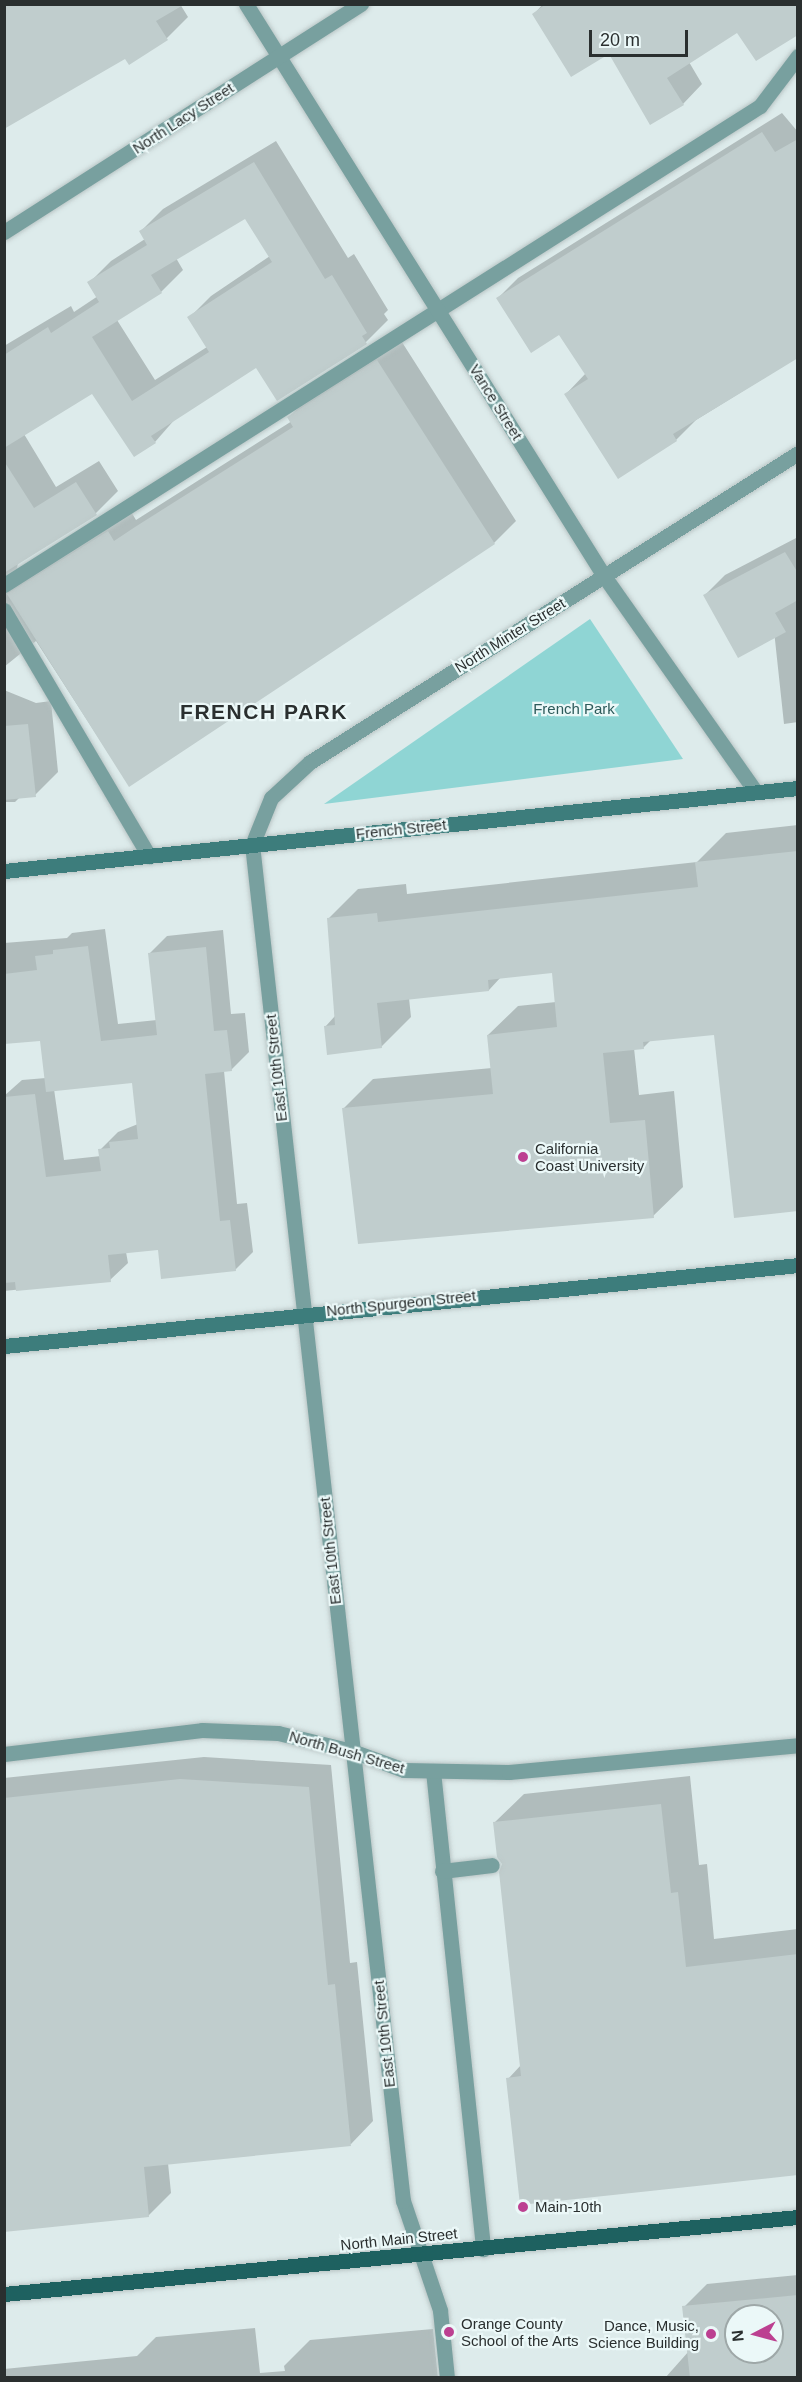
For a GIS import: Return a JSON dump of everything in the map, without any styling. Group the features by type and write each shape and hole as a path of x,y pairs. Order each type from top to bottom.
{"main road":[{"name":"North Main Street","path":"4,2294 798,2217"}],"street":[{"name":"Vance Street","path":"246,4 604,576 756,792"},
{"name":"North Lacy Street","path":"4,232 361,4"},
{"path":"4,585 440,312 760,106 798,56"},
{"name":"North Minter Street","path":"252,845 271,798 310,762 798,453"},
{"path":"4,610 148,856"},
{"name":"French Street","path":"4,871 798,788"},
{"name":"East 10th Street","path":"252,845 403,2201 440,2310 447,2378"},
{"name":"North Spurgeon Street","path":"4,1346 303,1313 798,1264"},
{"name":"North Bush Street","path":"4,1754 202,1730 278,1732 352,1751 404,1770 509,1772 798,1745"},
{"path":"433,1772 483,2249"},
{"path":"442,1871 492,1866"}],"green space":[{"name":"French Park","path":"590,619 683,759 324,804"}],"building":[{"path":"4,4 185,4 156,21 168,40 129,65 125,59 4,129"},
{"path":"546,4 798,4 798,35 756,61 737,33 667,78 684,105 650,125 609,54 571,77 532,14"},
{"path":"762,132 775,152 798,139 798,358 673,434 677,441 618,479 564,394 588,379 559,335 531,353 496,298"},
{"path":"254,162 325,279 332,275 367,333 362,336 367,344 277,401 256,368 151,436 156,443 134,457 92,394 4,448 4,355 48,327 51,333 99,302 87,282 147,245 139,231","holes":["245,219 272,262 187,317 209,352 132,401 92,337 162,293 151,275"]},
{"path":"377,360 495,544 129,787 7,594 108,531 114,541 293,427 287,417"},
{"path":"4,461 34,508 76,482 97,515 4,573"},
{"path":"785,552 798,573 798,600 775,613 786,632 738,658 703,595"},
{"path":"28,724 36,797 4,800 4,726"},
{"path":"798,851 798,1211 734,1218 714,1035 643,1042 644,1049 603,1053 610,1123 645,1120 654,1218 358,1244 342,1108 493,1094 487,1035 557,1027 552,973 488,980 489,991 377,1003 382,1048 327,1055 324,1026 335,1025 327,918 377,913 378,922 698,887 695,862"},
{"path":"88,946 101,1041 157,1035 148,953 206,947 214,1031 227,1030 232,1071 205,1074 220,1221 230,1220 236,1271 161,1279 158,1250 108,1255 111,1282 16,1291 15,1282 4,1283 4,1097 35,1094 46,1177 101,1171 98,1149 110,1148 109,1142 138,1139 132,1083 46,1092 40,1041 4,1044 4,974 37,970 35,956 53,954 53,950"},
{"path":"180,1779 309,1787 328,1985 335,1984 351,2146 144,2167 149,2217 4,2232 4,1798"},
{"path":"661,1804 671,1893 678,1892 686,1967 798,1954 798,2175 520,2205 506,2078 521,2076 499,1872 502,1864 497,1857 493,1822"},
{"name":"Dance, Music, Science Building","path":"798,2295 798,2378 690,2378 682,2306"}],"place":[{"name":"California Coast University","path":"523,1157"},
{"name":"Main-10th","path":"523,2207"},
{"name":"Orange County School of the Arts","path":"449,2332"},
{"name":"Dance, Music, Science Building","path":"711,2334"}],"district":[{"name":"FRENCH PARK","path":"264,712"}]}
